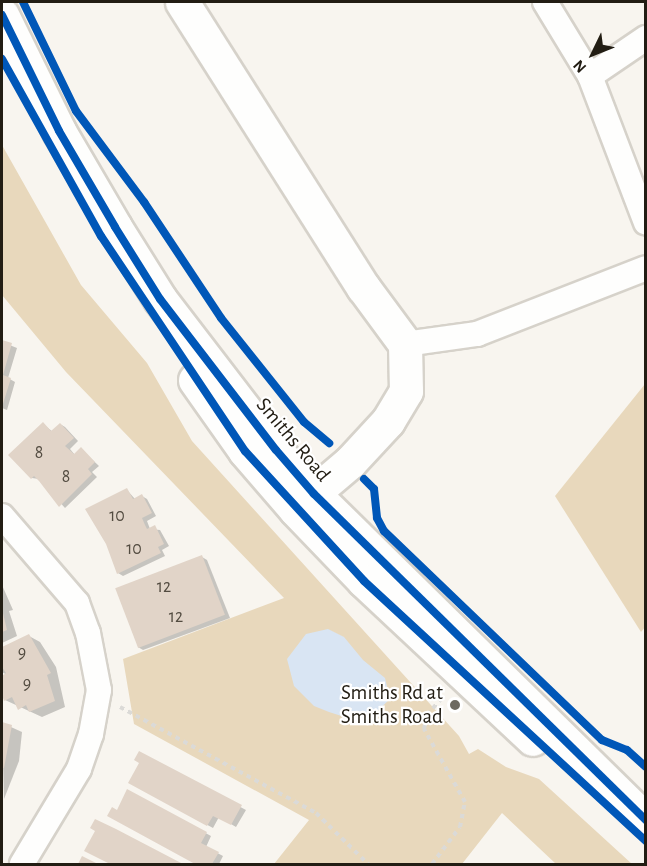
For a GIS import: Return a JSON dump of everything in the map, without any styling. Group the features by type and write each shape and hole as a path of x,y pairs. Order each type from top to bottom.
{"street":[{"path":"182,2 363,288 405,344 477,334 645,268"},
{"path":"545,2 590,75 645,223"},
{"name":"Smiths Road","path":"2,15 59,131 160,299 364,581 645,841"},
{"path":"590,75 645,38"},
{"name":"Smiths Road","path":"2,59 140,297 216,412 304,501 645,820"},
{"name":"Smiths Road","path":"304,501 388,421 406,391 405,344"},
{"path":"2,516 77,603 88,633 99,690 92,734 79,769 22,864"}],"path":[{"path":"432,864 460,827 465,802 424,729 427,715 441,699"},
{"path":"118,705 316,813 368,864"}],"shaded area":[{"path":"2,145 81,285 147,363 192,441 459,736 469,754 478,749 506,767 539,779 632,864 556,864 502,813 462,864 274,864 309,820 134,724 123,659 284,598 66,372 2,295"},
{"path":"645,384 646,626 641,632 555,496"}],"water":[{"path":"328,629 344,637 363,660 385,678 390,699 371,717 354,720 314,706 294,686 287,659 306,634"}],"building":[{"path":"2,340 12,343 3,375 11,378 2,407"},
{"path":"43,422 51,431 60,423 74,438 65,446 74,454 81,447 95,462 88,469 92,474 59,507 39,481 34,476 31,479 8,455"},
{"path":"127,488 133,499 142,494 152,513 142,518 145,525 147,529 155,525 164,544 158,547 161,553 117,574 106,544 85,509"},
{"path":"202,555 225,615 138,648 115,588"},
{"path":"2,609 7,630 2,632"},
{"path":"29,634 51,673 47,675 55,701 29,712 26,705 18,710 12,697 4,701 2,676 6,673 2,667 2,647"},
{"path":"2,722 12,725 4,768 2,768"},
{"path":"139,751 242,805 231,825 213,816 207,826 128,783 139,763 134,760"},
{"path":"127,789 207,832 201,843 219,852 212,864 195,864 107,816 112,807 117,810"},
{"path":"95,819 183,864 110,864 84,851 95,831 90,828"},
{"path":"82,856 98,864 78,864"}],"cycle path":[{"path":"23,2 76,111 144,202 221,318 304,422 329,443"},
{"path":"2,15 59,131 160,299 276,450 314,494 646,820"},
{"path":"2,59 101,236 245,451 364,581 646,841"},
{"path":"364,479 374,489 377,518 384,531 602,740 627,750 646,767"}],"place":[{"name":"Smiths Rd at Smiths Road","path":"455,705"}]}
